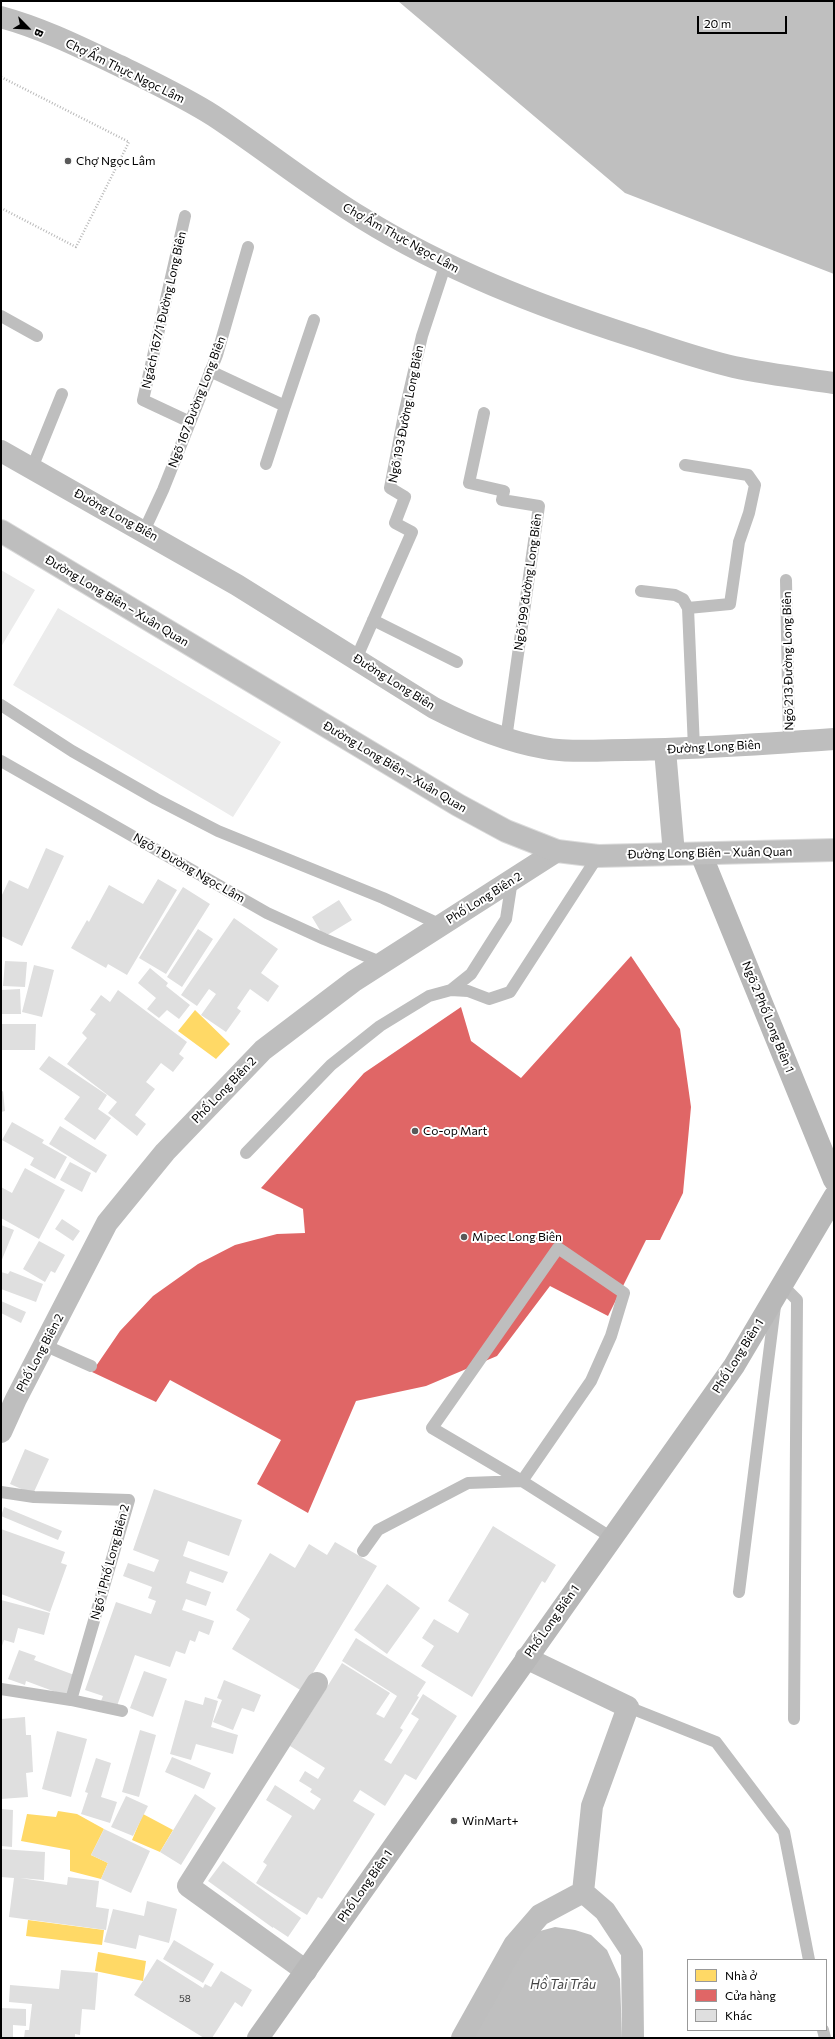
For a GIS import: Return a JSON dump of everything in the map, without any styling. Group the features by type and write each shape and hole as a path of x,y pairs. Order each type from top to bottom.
{"main road":[{"name":"Ngõ 2 Phố Long Biên 1","path":"701,854 834,1180"},
{"name":"Phố Long Biên 1","path":"258,2038 734,1366 834,1197"}],"street":[{"name":"Chợ Ẩm Thực Ngọc Lâm","path":"1,16 81,48 156,84 212,116 316,189 364,219 446,263 500,289 563,314 678,351 732,366 786,377 834,382"},
{"name":"Đường Long Biên","path":"1,451 237,585 434,708 468,726 506,739 545,748 585,750 665,750 834,739"},
{"name":"Đường Long Biên – Xuân Quan","path":"1,531 458,806 506,831 557,851 598,856 834,850"},
{"path":"665,750 674,854"},
{"name":"Phố Long Biên 2","path":"1,1432 107,1223 165,1152 263,1050 383,962 557,851"},
{"path":"526,1658 628,1707 592,1806 583,1892"},
{"path":"306,1971 188,1886 317,1683"},
{"path":"462,2038 514,1945 540,1915 583,1892"},
{"path":"583,1892 604,1912 632,1952 633,2038"}],"lane":[{"name":"Ngách 167/1 Đường Long Biên","path":"186,216 143,400 190,422"},
{"name":"Ngõ 167 Đường Long Biên","path":"144,531 163,490 217,354 248,247"},
{"name":"Ngõ 193 Đường Long Biên","path":"356,659 412,532 395,523 405,497 390,488 405,410 422,336 446,263"},
{"path":"1,316 37,336"},
{"path":"266,464 314,320"},
{"path":"210,370 285,406"},
{"path":"32,468 62,394"},
{"name":"Ngõ 199 đường Long Biên","path":"484,413 469,484 504,491 502,500 539,506 506,739"},
{"path":"685,465 748,475 755,485 749,513 739,542 730,604 688,608"},
{"name":"Ngõ 213 Đường Long Biên","path":"786,580 789,742"},
{"path":"642,591 675,595 683,599 688,608 694,748"},
{"path":"373,620 457,662"},
{"path":"1,705 72,751 156,799 218,831 383,898 441,925"},
{"name":"Ngõ 1 Đường Ngọc Lâm","path":"1,761 267,913 324,939 383,962"},
{"path":"246,1153 331,1065 374,1030 429,996 451,990 468,992 489,999 510,992 598,856"},
{"path":"451,990 471,974 506,919 512,880"},
{"path":"522,1482 591,1381 611,1336 624,1294 558,1248 432,1428 612,1538"},
{"path":"740,1592 779,1288 797,1300 794,1719"},
{"path":"44,1345 91,1366"},
{"path":"363,1551 378,1530 468,1483 522,1482"},
{"name":"Ngõ 1 Phố Long Biên 2","path":"1,1492 34,1497 129,1500 71,1700"},
{"path":"1,1689 71,1700 122,1711"},
{"path":"628,1707 716,1742 784,1832 809,1959"}],"path":[{"path":"1,77 129,142 76,247 1,208"}],"shaded area":[{"path":"1,570 35,590 1,647"},
{"path":"58,608 281,742 233,817 13,685"}],"water":[{"path":"398,1 834,1 834,274 625,193"},
{"name":"Hồ Tai Trâu","path":"555,1927 575,1930 591,1935 607,1950 620,1979 622,2038 471,2038 524,1946 540,1931"}],"building: Nhà ở":[{"path":"195,1010 230,1044 216,1059 178,1031"},
{"path":"58,1811 77,1814 104,1829 91,1855 108,1863 101,1879 70,1871 70,1850 21,1841 27,1814 56,1817"},
{"path":"143,1814 173,1830 160,1852 132,1840"},
{"path":"28,1920 104,1930 102,1945 26,1936"},
{"path":"98,1952 146,1961 143,1981 95,1971"}],"building: Cửa hàng":[{"name":"Mipec Long Biên","path":"631,956 680,1029 691,1107 683,1193 660,1240 646,1240 608,1316 550,1286 497,1356 426,1386 356,1401 308,1513 257,1484 281,1440 170,1380 156,1402 92,1372 120,1331 153,1296 198,1264 235,1245 277,1234 305,1233 303,1209 261,1188 364,1073 461,1007 471,1041 521,1078"}],"building: Khác":[{"path":"46,848 64,856 22,946 1,936 1,897 9,880 28,889"},
{"path":"158,879 177,890 127,975 108,964 106,968 71,948 87,920 89,922 109,885 143,904"},
{"path":"183,887 210,904 166,974 139,958"},
{"path":"339,900 352,920 324,937 312,917"},
{"path":"234,918 278,949 261,973 279,986 268,1002 250,989 237,1008 241,1011 226,1032 201,1015 216,994 209,989 197,1006 181,995"},
{"path":"198,929 213,939 182,987 167,977"},
{"path":"5,961 27,962 25,987 3,986"},
{"path":"34,965 54,970 42,1017 22,1012"},
{"path":"150,968 168,983 166,986 190,1005 179,1019 167,1010 159,1018 147,1009 156,998 138,983"},
{"path":"20,989 21,1014 1,1014 1,990"},
{"path":"118,990 187,1042 179,1054 184,1058 173,1072 161,1063 146,1082 155,1089 135,1115 146,1124 137,1136 108,1113 117,1102 67,1064 87,1038 82,1033 96,1014 90,1010 101,995 110,1002"},
{"path":"1,1024 36,1024 35,1050 1,1050"},
{"path":"49,1056 107,1095 98,1109 111,1118 95,1140 64,1119 80,1097 39,1069"},
{"path":"3,1091 5,1111 1,1112 1,1092"},
{"path":"12,1122 44,1140 42,1143 67,1157 55,1179 30,1165 34,1158 2,1140"},
{"path":"60,1126 107,1155 96,1173 49,1144"},
{"path":"70,1162 91,1173 82,1192 60,1180"},
{"path":"25,1168 65,1190 39,1239 1,1218 1,1187 12,1193"},
{"path":"62,1219 80,1231 73,1241 55,1229"},
{"path":"1,1225 14,1230 1,1262"},
{"path":"39,1241 65,1255 55,1273 51,1271 45,1282 23,1269"},
{"path":"10,1271 43,1284 36,1302 1,1289 1,1272 8,1274"},
{"path":"1,1301 26,1312 21,1323 1,1313"},
{"path":"25,1449 49,1459 33,1494 10,1484"},
{"path":"154,1489 242,1520 229,1556 188,1541 183,1556 228,1572 223,1583 190,1571 186,1583 211,1592 206,1606 186,1599 182,1610 214,1621 209,1635 199,1631 195,1642 190,1640 185,1654 176,1651 170,1667 135,1655 117,1706 101,1701 103,1696 85,1690 116,1602 151,1614 156,1601 148,1598 152,1587 123,1576 128,1563 154,1572 159,1560 133,1550"},
{"path":"4,1507 62,1531 58,1540 1,1516"},
{"path":"493,1526 556,1565 545,1583 542,1581 472,1697 421,1666 434,1646 422,1638 434,1619 458,1633 469,1614 448,1601"},
{"path":"1,1529 65,1552 61,1563 67,1565 50,1612 1,1594"},
{"path":"335,1542 377,1566 302,1691 232,1649 250,1619 236,1610 270,1553 295,1568 309,1544 327,1555"},
{"path":"387,1584 420,1608 387,1654 354,1630"},
{"path":"1,1600 50,1613 44,1635 18,1628 14,1643 4,1640 1,1649"},
{"path":"356,1638 426,1682 417,1696 419,1697 400,1728 403,1730 384,1760 391,1764 419,1719 411,1714 423,1694 457,1716 416,1780 405,1774 385,1806 360,1790 353,1801 375,1814 322,1899 318,1897 307,1915 256,1883 267,1865 263,1862 292,1816 266,1800 275,1785 314,1810 321,1799 310,1792 312,1789 299,1781 305,1771 318,1779 325,1768 290,1746 342,1663 390,1693 376,1714 384,1718 397,1696 342,1661"},
{"path":"19,1650 36,1656 34,1660 77,1676 69,1697 26,1681 25,1685 8,1679"},
{"path":"144,1671 167,1679 153,1717 130,1708"},
{"path":"224,1680 261,1695 254,1712 242,1708 233,1730 213,1722 222,1700 217,1698"},
{"path":"205,1697 218,1701 211,1727 238,1735 233,1754 196,1744 191,1760 170,1754 185,1700 203,1705"},
{"path":"25,1717 26,1735 31,1735 33,1772 26,1773 28,1797 1,1799 1,1719"},
{"path":"140,1730 156,1735 139,1797 122,1792"},
{"path":"57,1731 87,1739 71,1797 42,1789"},
{"path":"172,1757 211,1773 204,1789 165,1772"},
{"path":"96,1758 111,1763 101,1797 117,1802 110,1823 81,1814 88,1793 85,1792"},
{"path":"195,1794 216,1808 181,1865 160,1852"},
{"path":"126,1796 148,1806 133,1836 111,1827"},
{"path":"1,1809 13,1810 12,1847 1,1846"},
{"path":"104,1829 150,1851 131,1893 101,1879 108,1863 91,1855"},
{"path":"1,1849 45,1852 44,1880 20,1878 67,1885 68,1877 99,1881 96,1907 109,1909 106,1930 9,1917 14,1878 1,1877"},
{"path":"223,1861 301,1918 288,1937 273,1928 208,1881"},
{"path":"147,1901 177,1909 169,1943 139,1935 136,1949 104,1942 113,1909 144,1916"},
{"path":"174,1940 214,1964 203,1983 163,1959"},
{"path":"157,1959 203,1988 205,1984 211,1987 221,1971 252,1990 242,2007 235,2002 212,2038 204,2038 134,1995"},
{"path":"61,1970 98,1973 95,2010 82,2009 80,2035 75,2034 75,2038 24,2038 25,2030 29,2030 32,2004 9,2002 10,1985 59,1989"},
{"path":"1,2008 26,2009 26,2026 13,2025 13,2037 1,2037"}],"place":[{"name":"Chợ Ngọc Lâm","path":"68,161"},
{"name":"Co-op Mart","path":"415,1131"},
{"name":"Mipec Long Biên","path":"464,1237"},
{"name":"WinMart+","path":"454,1821"}]}
